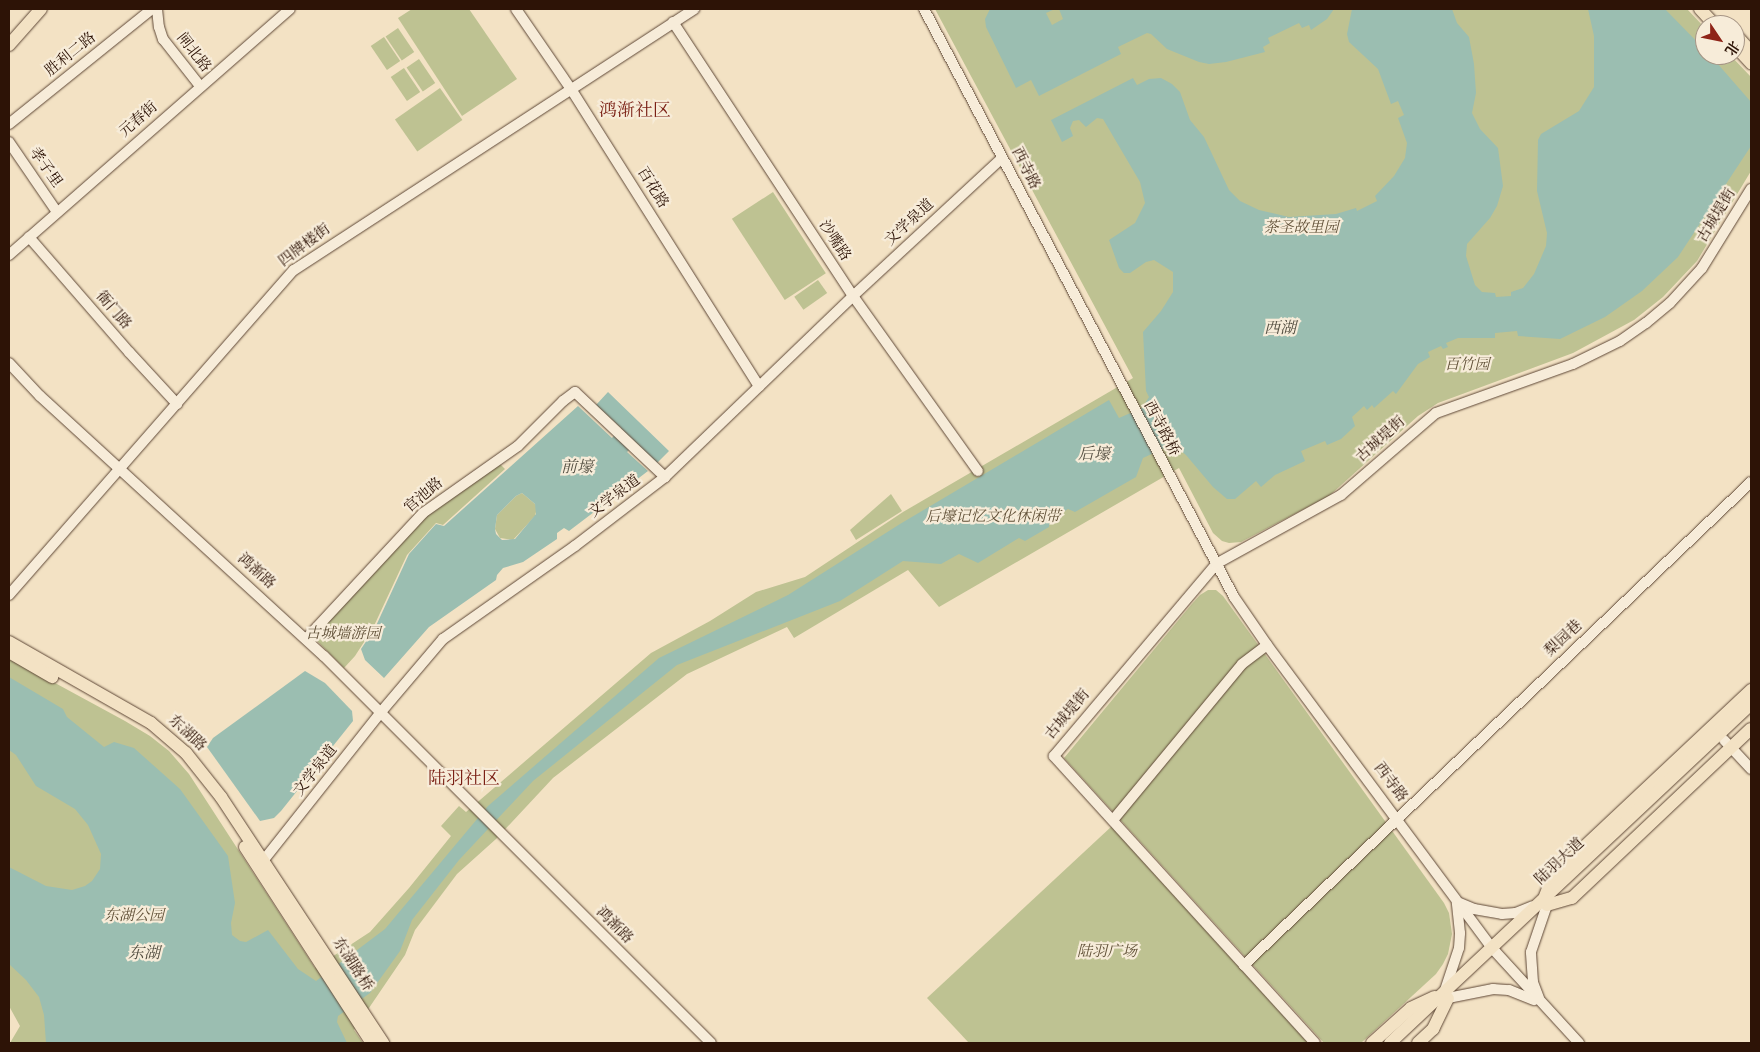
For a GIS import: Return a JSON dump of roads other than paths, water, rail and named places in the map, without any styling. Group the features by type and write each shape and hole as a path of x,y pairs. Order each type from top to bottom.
{"main road":[{"path":"9,34 31,9"},
{"path":"9,46 41,9"},
{"name":"东湖路","path":"9,642 150,723 170,737 213,786 261,864"},
{"name":"东湖路","path":"9,652 146,730 165,743 182,759 210,793 290,907"},
{"path":"1545,903 1553,876 1751,690"},
{"name":"陆羽大道","path":"1400,1043 1446,996 1751,704"},
{"name":"陆羽大道","path":"1545,903 1728,744 1751,714"},
{"path":"1728,744 1751,729"},
{"name":"东湖路桥","path":"290,907 372,1043"},
{"name":"东湖路桥","path":"290,907 383,1043"},
{"path":"1372,1043 1411,1008 1446,996"},
{"path":"1418,1043 1433,1029 1446,996"},
{"name":"陆羽大道","path":"1390,1043 1446,996"}],"street":[{"name":"胜利二路","path":"9,124 152,9"},
{"name":"闸北路","path":"157,9 163,40 200,86"},
{"name":"元春街","path":"9,255 290,9"},
{"name":"百花路","path":"516,9 571,89 759,386"},
{"name":"四牌楼街","path":"9,595 288,276 301,264 694,9"},
{"name":"西寺路","path":"924,9 1100,344"},
{"name":"沙嘴路","path":"673,22 853,296 978,471"},
{"name":"孝子里","path":"9,142 58,212"},
{"name":"文学泉道","path":"261,864 381,712 443,639 575,546 665,478 853,296 1002,158"},
{"name":"古城堤街","path":"1112,820 1054,756 1216,564 1341,495 1436,413 1573,364 1620,340 1646,323 1670,303 1702,268 1751,188"},
{"name":"衙门路","path":"29,237 177,404"},
{"name":"西寺路桥","path":"1100,344 1196,527"},
{"name":"鸿渐路","path":"9,363 33,390 306,639 711,1043"},
{"name":"官池路","path":"306,639 423,513 518,446 563,401 575,392 665,478"},
{"name":"梨园巷","path":"1244,965 1751,482"},
{"name":"西寺路","path":"1196,527 1234,597 1267,646 1397,818 1494,951 1579,1043"},
{"path":"1267,646 1242,664 1112,820 1315,1043"},
{"path":"1728,744 1751,769"},
{"path":"1457,901 1474,910 1502,914 1528,909 1545,903"},
{"path":"1457,901 1460,933 1459,948 1446,996 1480,991 1509,990 1523,994 1542,1004"},
{"path":"1542,1004 1534,982 1531,952 1545,903"}],"water":[{"path":"990,9 1055,9 1046,13 1052,25 1063,19 1059,9 1334,9 1327,19 1311,30 1309,25 1302,28 1299,23 1268,38 1270,43 1263,47 1265,52 1226,62 1209,64 1199,62 1167,49 1151,34 1147,33 1118,47 1121,54 1039,96 1031,80 1016,88 986,27 985,19"},
{"name":"西湖","path":"1352,9 1452,9 1457,23 1469,37 1474,64 1476,93 1472,113 1480,129 1498,148 1503,186 1497,206 1490,218 1467,244 1466,256 1475,285 1482,292 1495,293 1496,297 1511,296 1511,292 1523,288 1534,274 1546,246 1547,233 1537,191 1538,140 1541,134 1579,111 1594,87 1594,36 1588,9 1665,9 1695,40 1695,65 1719,65 1751,102 1751,146 1678,257 1642,291 1605,317 1560,339 1518,336 1517,331 1495,333 1495,338 1458,338 1446,343 1448,347 1443,349 1441,346 1428,352 1430,357 1418,364 1396,394 1393,391 1374,408 1372,405 1367,410 1364,406 1352,417 1355,426 1341,439 1327,445 1325,441 1301,451 1305,461 1275,475 1261,487 1256,481 1235,499 1227,499 1213,487 1186,455 1173,444 1143,458 1136,477 1075,512 1068,509 1050,520 1049,527 1025,541 1019,538 978,563 959,554 941,564 903,561 840,601 677,665 533,781 459,860 412,920 400,951 370,993 338,1016 337,1022 347,1043 46,1043 44,1015 39,997 26,980 9,964 9,867 46,886 72,890 85,886 92,881 100,869 101,854 88,825 75,809 36,786 16,755 9,750 9,677 63,709 67,717 104,747 114,742 134,748 180,789 228,856 235,903 231,923 232,935 240,941 246,942 268,930 298,969 316,981 385,929 488,806 659,658 788,595 900,524 1109,400 1119,418 1142,408 1149,397 1146,391 1143,332 1161,311 1173,292 1173,272 1154,260 1146,262 1130,273 1124,273 1119,268 1109,240 1135,223 1145,203 1140,182 1103,119 1097,118 1086,127 1079,120 1073,121 1070,128 1073,136 1062,142 1051,120 1133,78 1137,85 1149,79 1161,78 1172,84 1180,92 1190,120 1204,137 1229,190 1240,201 1259,210 1289,217 1336,214 1356,208 1357,211 1377,201 1375,196 1394,176 1405,158 1407,143 1398,118 1404,115 1398,101 1391,104 1378,69 1349,42 1347,34"},
{"name":"前壕","path":"608,392 669,451 657,463 636,443 627,452 648,471 569,531 564,528 557,533 557,539 523,562 503,568 497,575 496,580 429,627 384,678 365,660 361,649 375,628 409,554 436,524 444,526 578,406 612,438 621,428 596,405","holes":["522,493 535,504 536,514 515,539 502,540 496,534 497,515 516,496"]},
{"path":"305,671 325,683 352,711 353,721 281,811 274,818 260,821 207,747 213,738"}],"district":[{"name":"鸿渐社区","path":"635,111"},
{"name":"陆羽社区","path":"464,779"}],"park label":[{"name":"茶圣故里园","path":"1301,229"},
{"name":"百竹园","path":"1467,366"},
{"name":"后壕记忆文化休闲带","path":"993,518"},
{"name":"古城墙游园","path":"343,635"},
{"name":"东湖公园","path":"134,917"},
{"name":"陆羽广场","path":"1107,953"}],"water label":[{"name":"后壕","path":"1094,455"},
{"name":"东湖","path":"144,954"}]}
